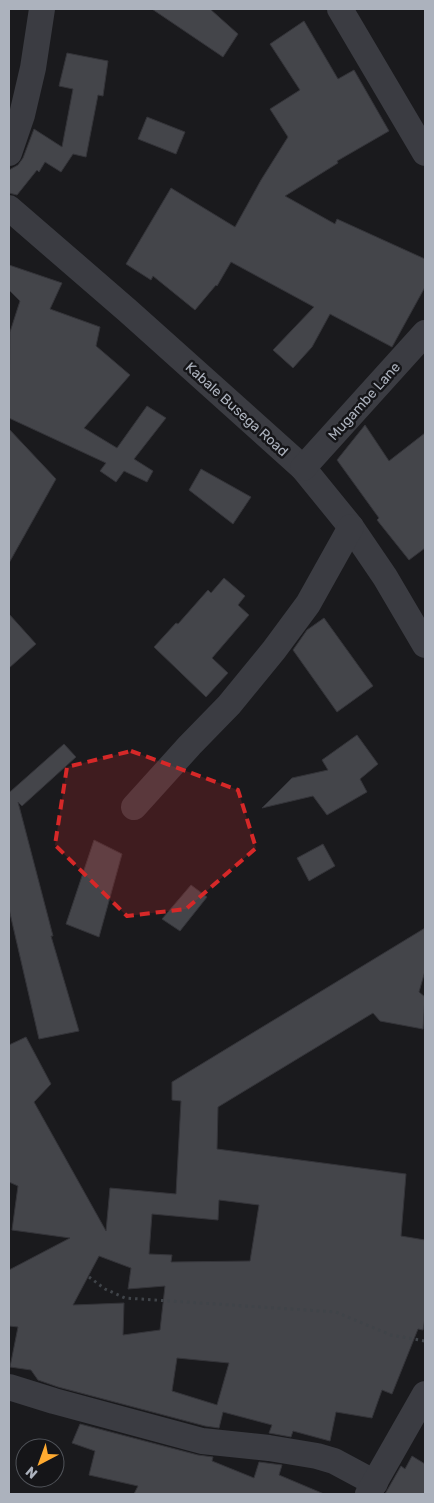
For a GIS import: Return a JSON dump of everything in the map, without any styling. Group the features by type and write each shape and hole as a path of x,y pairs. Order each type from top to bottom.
{"street":[{"path":"9,153 22,115 33,68 42,9"},
{"path":"340,9 425,153"},
{"name":"Kabale Busega Road","path":"9,208 128,311 303,468 350,527 385,577 425,644"},
{"name":"Mugambe Lane","path":"303,468 425,333"},
{"path":"134,807 229,705 274,650 308,604 350,527"},
{"path":"9,1387 63,1404 202,1441 269,1448 317,1456 334,1461 372,1488 425,1394"}],"path":[{"path":"89,1277 105,1289 125,1298 336,1312 392,1336 425,1341"}],"highlighted area":[{"path":"131,751 238,790 256,848 186,909 127,916 55,845 67,767"}],"building":[{"path":"152,9 210,9 238,34 223,57"},
{"path":"304,21 338,79 354,70 389,131 337,161 338,163 285,196 335,224 337,219 425,259 425,287 392,347 330,314 312,347 293,368 273,350 314,307 231,262 217,286 195,310 153,276 151,280 126,264 171,188 235,227 288,137 270,109 300,90 270,44"},
{"path":"67,53 108,61 103,96 98,95 86,157 73,154 61,172 45,162 39,172 37,170 17,195 9,193 9,170 18,165 23,158 34,129 62,147 73,89 59,86"},
{"path":"147,117 185,132 176,154 138,139"},
{"path":"9,265 62,283 50,309 100,327 96,346 130,375 84,428 117,448 147,406 166,418 134,459 153,471 147,482 124,471 116,482 100,471 106,463 9,418 10,332 20,301 9,290"},
{"path":"365,425 389,461 425,433 425,548 409,560 377,520 379,518 337,460"},
{"path":"9,429 56,479 9,563"},
{"path":"201,469 251,497 233,524 189,490"},
{"path":"224,578 245,596 238,605 249,615 212,658 228,673 206,697 154,647 176,623 178,624 208,590 211,593"},
{"path":"9,614 36,644 9,668"},
{"path":"324,618 373,686 337,712 293,650 307,630"},
{"path":"357,735 378,764 360,779 367,792 327,815 313,796 262,808 292,778 328,770 322,760"},
{"path":"64,744 76,757 22,806 18,802 53,936 51,936 79,1031 39,1039 9,909 9,792"},
{"path":"94,840 122,854 99,937 66,924"},
{"path":"323,844 335,866 309,881 297,858"},
{"path":"191,885 207,897 180,931 162,919"},
{"path":"425,928 425,971 419,992 425,997 423,1029 380,1021 373,1013 218,1107 217,1149 406,1174 401,1236 425,1240 425,1318 423,1330 418,1329 392,1394 382,1390 372,1418 336,1412 330,1441 293,1431 291,1437 269,1433 272,1425 223,1412 219,1428 205,1426 58,1387 38,1380 31,1370 10,1367 18,1327 9,1326 9,1270 70,1238 12,1230 18,1186 9,1182 9,1045 26,1037 51,1084 34,1102 106,1231 110,1188 176,1194 181,1101 172,1100 172,1082","holes":["219,1200 259,1205 250,1261 171,1262 172,1255 149,1254 152,1214 218,1220","99,1256 131,1268 128,1289 165,1286 160,1330 123,1335 124,1303 73,1305","177,1358 229,1363 217,1405 172,1391"]},
{"path":"80,1424 198,1455 213,1457 212,1461 254,1478 259,1462 282,1465 279,1475 324,1494 134,1494 138,1486 89,1475 95,1451 72,1443"},
{"path":"412,1456 425,1464 425,1494 385,1494 401,1466 405,1469"}]}
